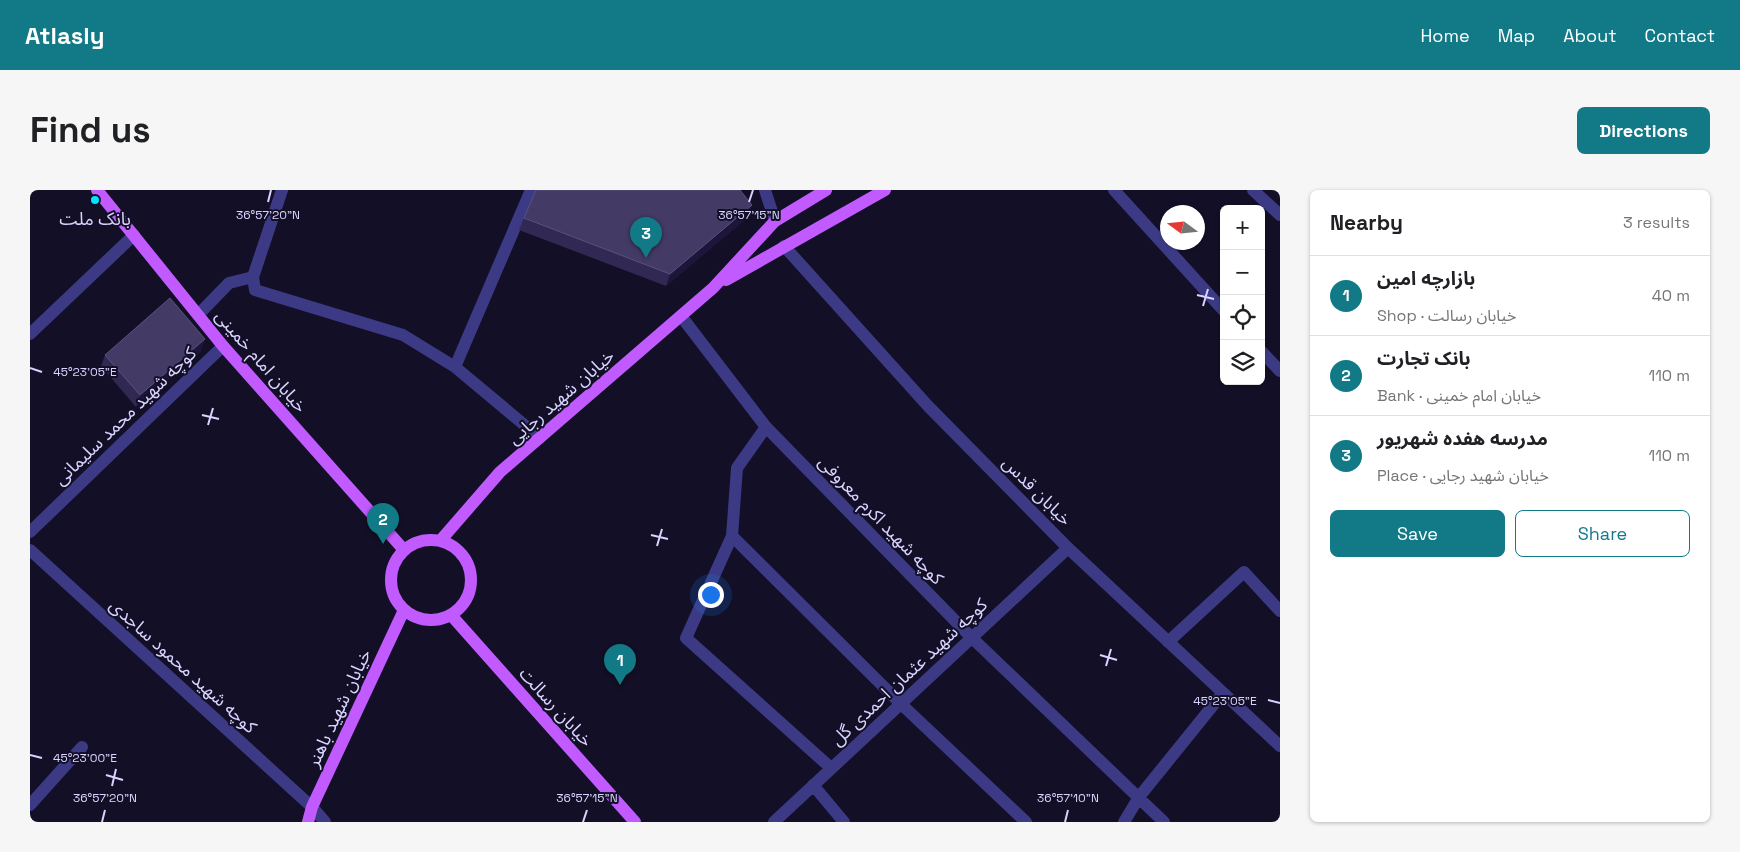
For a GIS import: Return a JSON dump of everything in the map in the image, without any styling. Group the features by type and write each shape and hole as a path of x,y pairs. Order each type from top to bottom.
{"main road":[{"name":"خیابان امام خمینی","path":"97,190 223,346 404,550"},
{"name":"خیابان شهید رجایی","path":"440,541 500,472 713,288 775,221 826,190"},
{"name":"خیابان شهید رجایی","path":"713,288 885,190"},
{"path":"427,540 440,541 452,546 462,555 468,566 471,578 466,601 451,615 436,620 424,620 404,610 395,599 390,585 391,572 396,560 404,550 414,543 427,540"},
{"name":"خیابان شهید باهنر","path":"308,822 312,807 404,610"},
{"name":"خیابان رسالت","path":"451,615 636,822"}],"street":[{"path":"282,190 253,277 255,290 404,335 455,367 540,438"},
{"path":"455,367 531,190"},
{"path":"765,190 775,221"},
{"path":"1114,190 1220,307"},
{"path":"1253,190 1280,215"},
{"path":"30,334 134,235"},
{"name":"خیابان قدس","path":"784,246 928,406 1068,548 1280,746"},
{"path":"198,315 229,283 253,277"},
{"name":"کوچه شهید اکرم معروفی","path":"681,316 766,427 971,637 1164,822"},
{"name":"کوچه شهید محمد سلیمانی","path":"30,532 223,346"},
{"path":"1265,356 1280,372"},
{"path":"766,427 737,468 732,536 686,638 831,768"},
{"path":"732,536 900,703 1026,822"},
{"name":"کوچه شهید عثمان احمدی گل","path":"774,822 1068,548"},
{"name":"کوچه شهید محمود ساجدی","path":"30,550 312,807 325,822"},
{"path":"1168,642 1244,572 1280,611"},
{"path":"1124,822 1139,797 1223,693"},
{"path":"30,806 82,747"},
{"path":"813,785 844,822"}],"building":[{"path":"536,190 740,190 752,205 670,274 524,218"},
{"path":"170,298 205,339 140,395 105,355"}],"place":[{"name":"بانک ملت","path":"95,200"},
{"name":"مدرسه هفده شهریور","path":"646,258"},
{"name":"بانک تجارت","path":"383,544"},
{"name":"بازارچه امین","path":"620,685"}]}
